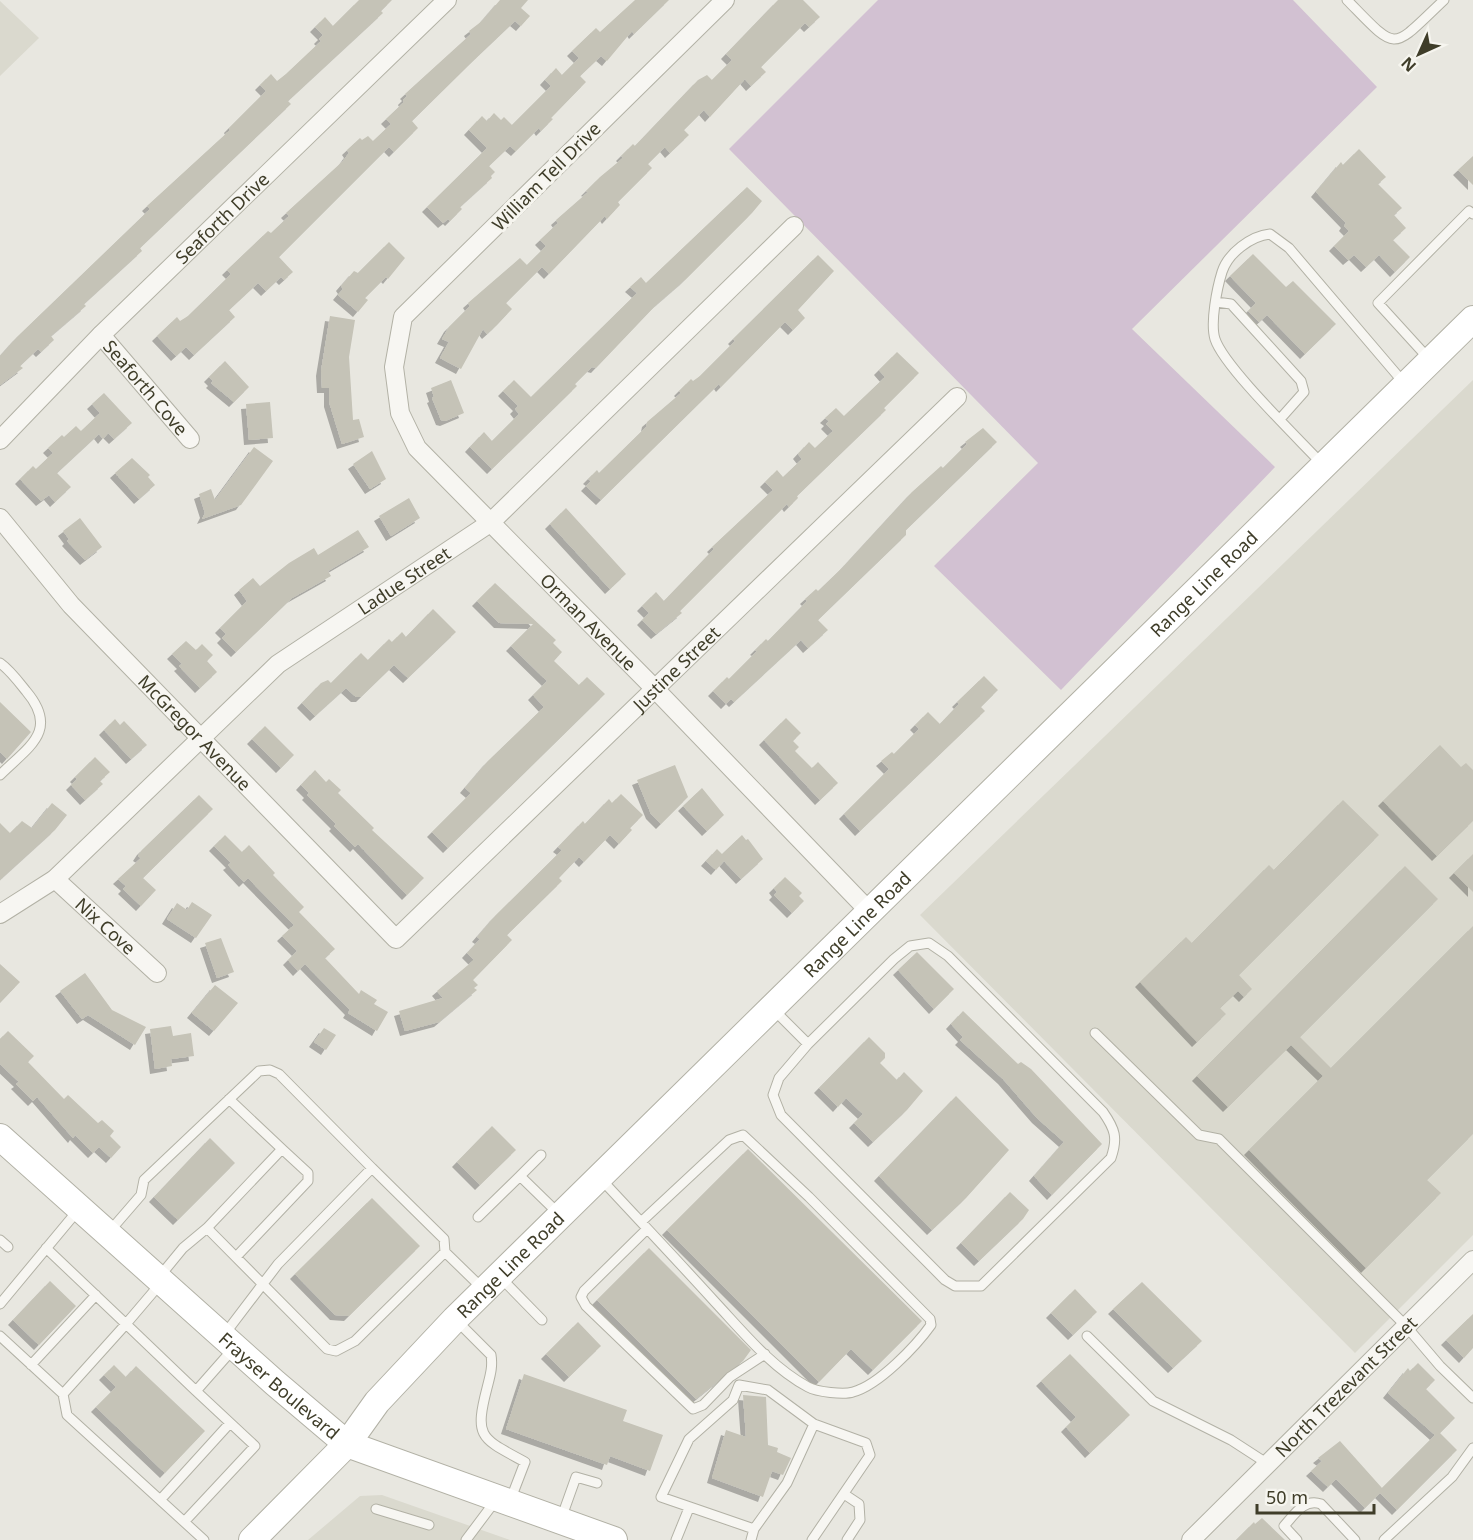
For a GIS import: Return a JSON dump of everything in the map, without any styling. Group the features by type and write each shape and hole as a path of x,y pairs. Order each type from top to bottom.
{"main road":[{"name":"Range Line Road","path":"252,1540 347,1444 377,1402 454,1319 1473,319"},
{"name":"Frayser Boulevard","path":"0,1137 160,1281 347,1444 614,1540"}],"street":[{"name":"Seaforth Drive","path":"0,440 101,335 447,0"},
{"name":"William Tell Drive","path":"394,367 403,317 725,0"},
{"name":"Ladue Street","path":"0,914 55,879 198,738 278,664 490,523 794,226"},
{"name":"Seaforth Cove","path":"101,335 190,439"},
{"name":"Orman Avenue","path":"394,367 400,413 417,448 869,910"},
{"name":"Justine Street","path":"396,939 957,397"},
{"name":"McGregor Avenue","path":"0,518 71,605 396,939"},
{"name":"Nix Cove","path":"55,879 157,973"},
{"name":"North Trezevant Street","path":"1191,1540 1473,1260"}],"lane":[{"path":"1347,0 1385,39 1395,41 1406,36 1443,0"},
{"path":"1430,361 1378,303 1469,211 1473,214"},
{"path":"1323,466 1229,362 1215,339 1216,289 1224,264 1246,243 1259,235 1270,234 1289,248 1406,385"},
{"path":"1216,302 1231,304 1301,381 1304,392 1280,418"},
{"path":"0,663 33,700 40,714 41,730 31,746 0,775"},
{"path":"929,943 948,956 1103,1112 1115,1129 1116,1145 1111,1158 981,1286 955,1286 945,1280 781,1115 773,1095 778,1078 808,1044 894,959 910,946 929,943"},
{"path":"771,1007 808,1044"},
{"path":"1095,1034 1199,1135 1219,1139 1406,1326 1440,1366 1473,1398"},
{"path":"107,1233 141,1195 144,1180 259,1071 270,1070 279,1074 444,1239 445,1252 355,1341 336,1351 327,1349 207,1228"},
{"path":"229,1098 308,1173 308,1181 236,1257"},
{"path":"599,1177 644,1226 765,1354 792,1377 812,1389 852,1393 877,1379 919,1342 931,1325 930,1319 809,1197 743,1135 729,1140 644,1226 581,1297 586,1306 693,1409 703,1405 730,1377 765,1354"},
{"path":"63,1394 126,1324 183,1248 207,1228 282,1149"},
{"path":"478,1217 541,1155"},
{"path":"196,1391 278,1264 372,1168"},
{"path":"520,1176 560,1215"},
{"path":"0,1304 80,1208"},
{"path":"0,1240 8,1247"},
{"path":"46,1248 255,1446 184,1521"},
{"path":"445,1252 542,1320"},
{"path":"32,1365 96,1295"},
{"path":"454,1319 491,1355 492,1371 480,1416 481,1431 490,1442 525,1462 503,1501 466,1540"},
{"path":"0,1336 63,1394 67,1415 204,1540"},
{"path":"1087,1336 1153,1401 1231,1440 1268,1464"},
{"path":"754,1529 661,1497 689,1440 733,1400 739,1385 768,1390 814,1424 866,1443 870,1455 812,1540"},
{"path":"161,1499 230,1423"},
{"path":"751,1540 754,1529 786,1483 814,1424"},
{"path":"1384,1540 1452,1477 1473,1448"},
{"path":"560,1521 576,1477 597,1483"},
{"path":"844,1494 858,1504 860,1520 847,1540"},
{"path":"1297,1540 1284,1526 1305,1503 1314,1501 1321,1503 1355,1540"},
{"path":"676,1540 689,1508"},
{"path":"376,1509 429,1525"}],"shaded area":[{"path":"878,0 1293,0 1377,87 1132,329 1275,467 1061,690 934,566 1038,463 729,149"},
{"path":"0,1 39,38 0,76"},
{"path":"1473,380 1473,1235 1355,1353 920,915"},
{"path":"382,1495 510,1540 308,1540 360,1496"}],"building":[{"path":"359,0 392,0 381,11 383,13 288,101 291,104 140,248 142,251 84,304 86,306 51,336 54,340 41,352 38,349 20,366 23,368 0,385 0,356 17,337 150,209 147,206 230,130 229,128 266,91 260,85 271,74 277,81 321,41 319,39 323,35 315,27 325,17 333,26"},
{"path":"500,0 528,0 521,8 530,16 521,26 515,21 475,59 412,121 418,128 394,152 389,147 279,257 293,272 284,280 281,277 266,291 258,283 229,310 235,317 194,355 186,347 176,356 157,336 177,317 180,321 188,316 224,281 231,274 227,270 268,231 271,233 289,216 286,213 343,161 349,153 347,150 360,138 362,140 368,136 373,141 391,124 386,119 404,102 407,96 405,94 471,34 469,31 482,21"},
{"path":"635,0 669,0 634,34 632,31 607,61 601,56 580,76 586,82 551,118 553,119 541,131 539,128 516,151 510,146 489,166 495,172 492,178 460,207 462,209 450,221 448,219 443,223 427,207 487,148 469,130 482,116 487,121 494,113 501,120 504,117 512,125 551,86 545,80 556,68 562,75 579,58 572,51 596,28 600,32"},
{"path":"778,0 803,0 820,17 809,27 805,23 761,67 766,72 751,86 745,79 710,117 704,110 684,130 689,135 670,153 665,147 648,164 652,168 618,202 620,205 607,219 605,216 549,274 542,267 506,303 512,309 497,325 487,334 483,329 461,369 440,358 449,342 442,339 449,327 470,306 468,303 520,258 527,265 546,246 540,240 558,223 556,220 623,158 621,156 633,144 635,146 698,80 707,75 712,80 732,60 726,54"},
{"path":"1359,149 1386,177 1378,184 1402,208 1394,215 1406,228 1393,240 1410,257 1395,272 1379,255 1366,267 1354,255 1348,260 1334,246 1349,231 1344,226 1346,223 1316,192 1341,162 1343,165"},
{"path":"1473,156 1473,185 1458,170"},
{"path":"747,187 762,201 752,213 686,279 656,305 596,368 592,367 575,384 577,386 492,469 470,447 484,432 492,441 519,414 515,409 518,406 503,391 514,380 531,397 637,293 630,287 641,277 646,283"},
{"path":"389,242 405,258 388,279 386,277 365,298 368,300 358,312 338,295 343,289 341,286 354,271 358,273"},
{"path":"1253,254 1286,287 1293,281 1336,324 1305,354 1267,315 1259,322 1248,311 1256,303 1230,276"},
{"path":"818,255 834,271 798,310 805,318 793,330 785,322 721,387 719,384 601,500 586,486 591,481 588,479 597,470 599,473 646,427 647,422 681,393 679,391 691,379 693,381 700,376 735,341 733,339"},
{"path":"330,316 355,320 349,357 353,420 359,419 364,437 342,444 329,402 329,388 322,388 321,371"},
{"path":"897,352 919,373 884,408 886,410 797,496 798,498 789,507 787,504 680,611 682,613 656,634 642,620 649,613 642,606 656,592 664,601 714,549 712,547 773,490 765,482 777,470 783,477 802,459 798,454 809,442 815,448 833,431 826,424 829,421 825,418 836,408 844,416 885,377 879,370"},
{"path":"225,361 249,387 234,402 211,383 213,381 209,377"},
{"path":"451,380 464,413 445,421 441,420 432,398 434,397 431,388"},
{"path":"104,393 132,423 114,439 108,433 103,439 99,434 57,473 71,487 55,502 49,495 41,501 20,479 33,466 36,469 53,453 48,448 62,435 64,437 76,426 81,431 100,413 92,404"},
{"path":"270,402 273,438 249,440 246,404"},
{"path":"983,428 997,442 818,620 828,630 808,648 801,640 734,702 731,699 726,704 713,691 727,677 729,679 766,639 768,641 807,601 805,599 816,589 818,591 843,567 912,492 941,466 943,468 967,444 965,442"},
{"path":"254,447 273,461 241,505 202,519 205,513 199,494 211,489 215,500"},
{"path":"372,451 386,479 370,489 353,464"},
{"path":"132,458 150,475 148,477 155,485 139,499 115,473"},
{"path":"409,498 420,518 391,536 379,516"},
{"path":"566,508 626,574 610,589 550,524"},
{"path":"80,518 102,547 85,560 67,541 69,539 63,531"},
{"path":"358,530 369,547 328,571 331,576 292,598 236,652 222,638 226,634 220,628 247,601 239,590 253,578 260,586 289,563 314,548 318,555"},
{"path":"495,583 556,640 553,643 562,652 554,661 579,685 587,677 605,694 448,848 432,832 471,793 465,788 488,761 544,707 533,695 547,681 511,646 533,624 499,623 477,601"},
{"path":"433,609 456,632 408,678 394,665 361,697 356,697 346,688 315,716 302,703 321,683 328,680 331,683 361,653 368,660 389,639 392,642 402,632 406,637"},
{"path":"186,641 196,650 202,644 213,655 207,661 217,672 200,688 179,666 182,664 172,654"},
{"path":"984,676 998,690 981,707 985,711 860,831 844,814 889,769 881,761 892,752 894,754 919,729 915,725 928,712 940,724 959,704 957,702"},
{"path":"0,702 31,732 7,759 0,752"},
{"path":"786,718 801,733 793,741 799,747 795,751 812,768 818,762 838,783 820,800 764,740"},
{"path":"115,719 120,725 124,721 147,745 131,759 104,730"},
{"path":"265,726 294,755 281,768 252,739"},
{"path":"1440,745 1461,767 1466,763 1473,770 1473,821 1437,856 1383,801"},
{"path":"95,757 110,772 100,781 103,784 85,800 71,785 77,779 75,777"},
{"path":"675,765 688,797 661,824 651,814 637,780"},
{"path":"315,770 326,782 329,779 341,790 338,793 374,828 372,830 424,878 407,895 358,844 355,847 334,826 336,824 307,795 309,793 301,785"},
{"path":"702,788 724,815 707,831 683,806"},
{"path":"621,794 643,815 630,828 632,830 619,844 610,835 584,862 579,857 559,878 562,881 507,935 512,940 473,980 478,985 474,988 477,990 439,1022 405,1031 399,1011 443,998 437,991 474,960 467,953 480,939 477,937 496,915 562,850 558,847 583,821 585,824 609,799 612,803"},
{"path":"199,795 213,809 143,878 156,890 141,906 123,889 126,886 118,879 141,858 138,856 142,850"},
{"path":"1343,800 1379,835 1239,975 1252,989 1244,997 1238,991 1220,1008 1226,1014 1197,1042 1140,982 1186,937 1192,943 1269,865 1274,870"},
{"path":"52,803 67,815 55,830 0,880 0,823 10,833 22,821 32,828"},
{"path":"225,835 242,852 249,845 275,873 273,875 304,907 299,912 335,949 325,958 359,994 361,990 377,1000 374,1004 388,1012 377,1031 348,1013 350,1010 305,964 298,971 288,960 297,951 282,936 294,925 248,878 244,882 228,865 231,863 214,846"},
{"path":"742,835 746,840 748,839 763,859 741,879 724,861 716,870 706,861 717,849 722,854"},
{"path":"1473,854 1473,892 1454,873"},
{"path":"1405,866 1438,899 1300,1037 1331,1068 1473,926 1473,1134 1427,1180 1441,1193 1366,1268 1249,1150 1323,1076 1291,1045 1228,1107 1197,1076"},
{"path":"785,877 802,893 799,896 804,901 792,913 774,895 777,892 774,888"},
{"path":"192,902 212,915 196,938 167,919 177,903 187,910"},
{"path":"221,938 234,972 217,978 205,943"},
{"path":"917,952 954,989 934,1009 898,970"},
{"path":"0,964 20,982 0,1003"},
{"path":"85,973 112,1010 146,1027 135,1045 88,1015 82,1019 60,991"},
{"path":"215,985 238,1003 214,1031 192,1013"},
{"path":"963,1011 1018,1064 1021,1062 1031,1069 1102,1144 1052,1195 1034,1176 1064,1142 1037,1118 1003,1079 960,1040 963,1037 951,1024"},
{"path":"171,1026 173,1036 191,1033 194,1056 171,1059 172,1066 155,1069 150,1029"},
{"path":"324,1028 336,1035 326,1050 314,1042"},
{"path":"8,1031 34,1056 28,1062 64,1099 68,1095 98,1123 102,1120 114,1131 110,1136 121,1147 111,1158 99,1147 93,1153 75,1135 73,1138 37,1097 33,1101 16,1084 19,1082 0,1064 0,1039"},
{"path":"869,1037 885,1053 885,1058 880,1063 897,1080 904,1072 923,1091 907,1110 873,1142 854,1123 863,1114 846,1098 838,1107 819,1088"},
{"path":"956,1096 1009,1150 966,1198 932,1230 879,1176"},
{"path":"492,1126 516,1150 480,1185 457,1162"},
{"path":"210,1138 235,1163 178,1220 154,1197"},
{"path":"748,1149 922,1321 873,1370 851,1349 819,1382 667,1230"},
{"path":"1010,1192 1029,1210 1023,1219 979,1261 961,1243"},
{"path":"372,1198 420,1246 349,1316 335,1315 295,1274"},
{"path":"649,1248 751,1350 743,1361 696,1399 597,1300"},
{"path":"50,1281 76,1306 39,1345 13,1320"},
{"path":"1142,1282 1202,1341 1173,1368 1113,1309"},
{"path":"1075,1289 1097,1312 1073,1335 1051,1313"},
{"path":"1473,1314 1473,1348 1464,1358 1446,1340"},
{"path":"578,1322 601,1346 569,1377 546,1354"},
{"path":"1070,1354 1130,1415 1090,1453 1066,1427 1076,1417 1041,1381"},
{"path":"1418,1363 1435,1380 1426,1389 1455,1418 1440,1433 1457,1450 1397,1510 1380,1493 1365,1508 1336,1479 1328,1487 1311,1471 1322,1461 1318,1458 1340,1441 1382,1488 1435,1435 1388,1393 1408,1368 1410,1371"},
{"path":"114,1365 126,1377 136,1366 205,1431 165,1473 96,1407 116,1387 104,1375"},
{"path":"524,1374 627,1410 623,1421 663,1435 650,1471 610,1456 607,1465 506,1429"},
{"path":"743,1395 766,1397 768,1445 778,1448 777,1452 791,1458 783,1475 772,1471 763,1497 712,1478 726,1430 746,1437"},
{"path":"1262,1518 1285,1540 1236,1540 1254,1522 1255,1524"}]}
